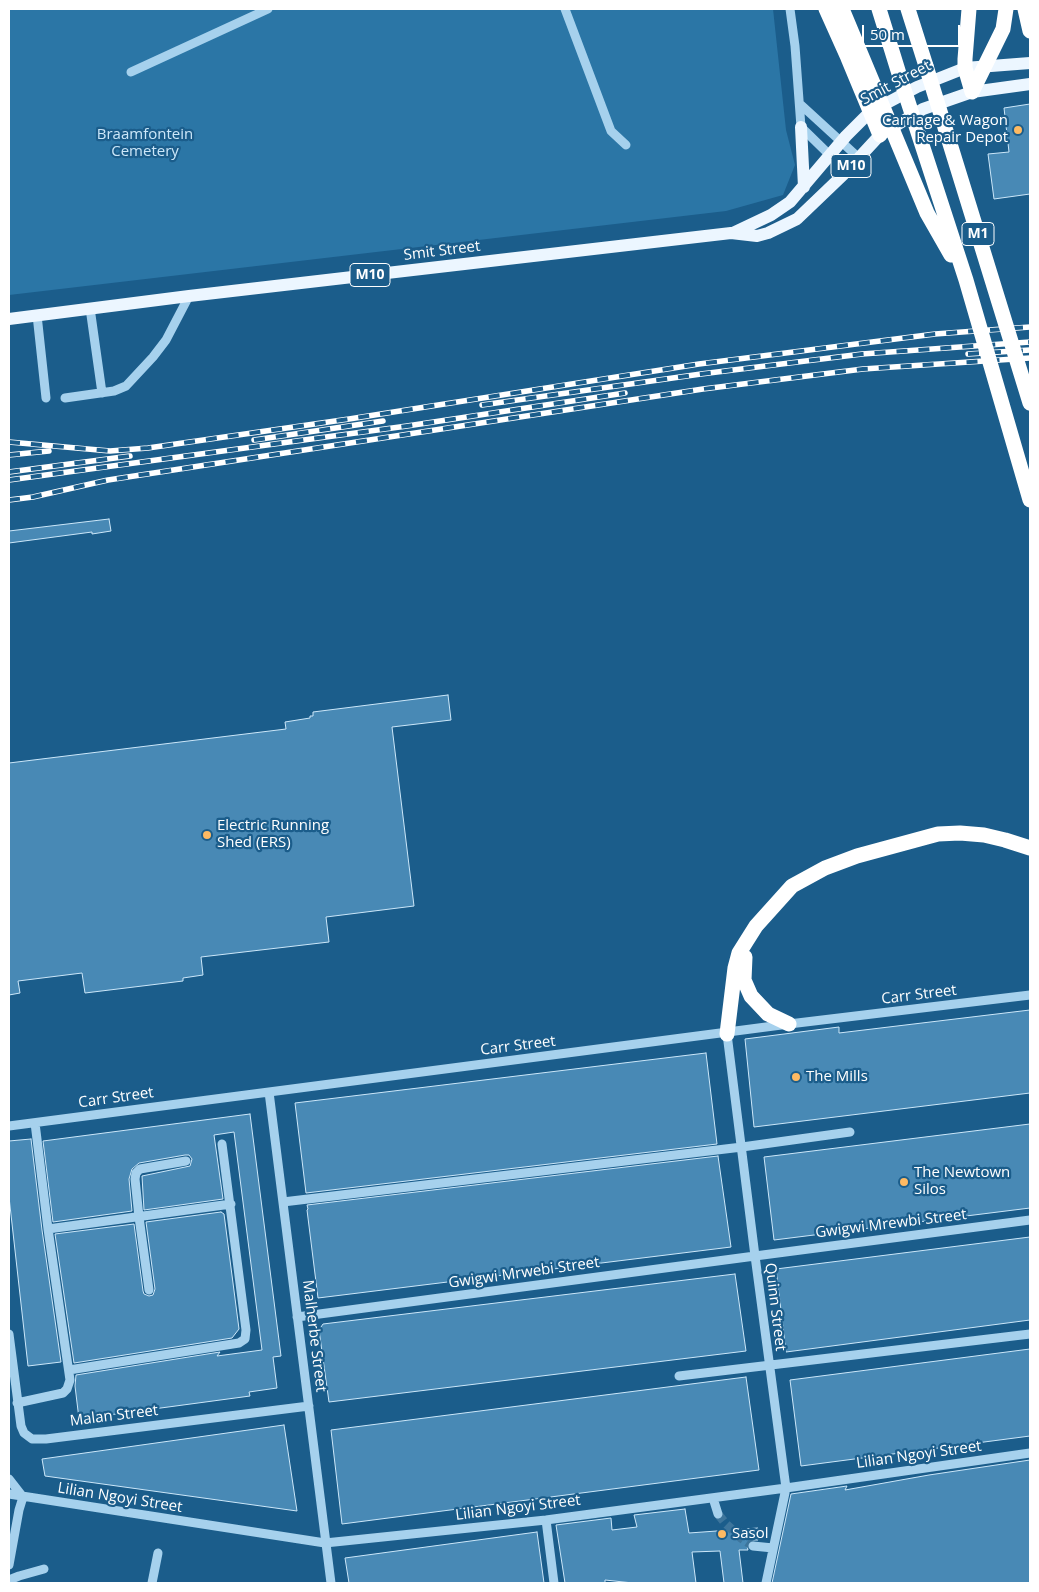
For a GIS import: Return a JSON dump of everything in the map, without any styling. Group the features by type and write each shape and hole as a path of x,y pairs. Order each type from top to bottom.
{"highway":[{"path":"826,9 880,135"},
{"path":"842,9 927,213 966,280"},
{"name":"M1","path":"878,9 966,280 1030,500"},
{"name":"M1","path":"908,9 1030,403"},
{"path":"916,9 926,66"},
{"path":"968,9 965,38 965,68 972,92"},
{"path":"972,92 1003,29 1006,9"},
{"path":"1025,9 1030,31"},
{"path":"727,1034 735,968 740,954 745,943 767,912 792,886 825,868 857,856 938,834 984,835 1030,848"},
{"path":"745,943 744,980 750,996 768,1014 789,1024"}],"main road":[{"name":"Smit Street","path":"730,234 772,215 790,202 829,155 870,112 917,87 965,68 1030,63"},
{"name":"Smit Street","path":"9,319 189,296 730,234 757,236 768,233 797,219 880,135 923,109 972,92 1030,84"},
{"path":"801,127 804,187"}],"street":[{"path":"131,72 268,9"},
{"path":"565,9 612,130 626,145"},
{"path":"790,9 795,46 801,127 846,171"},
{"path":"800,104 859,158"},
{"path":"65,398 102,393 126,386 166,340 189,296"},
{"path":"90,308 102,393"},
{"path":"37,315 46,398"},
{"name":"Carr Street","path":"9,1126 727,1034 789,1024 1030,995"},
{"name":"Quinn Street","path":"727,1034 786,1488 766,1583"},
{"name":"Malherbe Street","path":"270,1092 331,1583"},
{"path":"17,1404 63,1393 68,1389 70,1380 48,1229 36,1123"},
{"path":"283,1202 742,1147 850,1132"},
{"path":"69,1370 239,1343 245,1339 246,1330 222,1144"},
{"path":"149,1290 139,1217 136,1173 140,1169 186,1161"},
{"path":"48,1229 231,1204"},
{"name":"Gwigwi Mrewbi Street","path":"755,1256 1030,1220"},
{"name":"Gwigwi Mrwebi Street","path":"297,1317 755,1256"},
{"name":"Malan Street","path":"9,1334 11,1375 20,1426 24,1433 32,1439 46,1439 309,1406"},
{"path":"679,1376 1030,1334"},
{"name":"Lilian Ngoyi Street","path":"9,1494 268,1536 325,1543 546,1520 1030,1453"},
{"path":"9,1479 23,1497 17,1518 9,1565"},
{"path":"713,1498 718,1514"},
{"path":"546,1520 554,1583"},
{"path":"753,1546 773,1548"},
{"path":"152,1583 158,1553"},
{"path":"9,1580 44,1569"}],"green space":[{"name":"Braamfontein Cemetery","path":"9,9 773,9 786,130 795,165 783,195 726,211 9,295"}],"building":[{"name":"Carriage & Wagon Repair Depot","path":"1030,104 1030,194 994,199 988,154 1009,152 1004,108"},
{"path":"109,519 111,531 9,543 9,531"},
{"name":"Electric Running Shed (ERS)","path":"448,695 451,720 392,727 414,906 326,917 329,942 201,957 203,975 183,978 183,981 85,993 82,973 18,981 20,993 9,995 9,763 286,729 285,722 310,718 310,716 313,716 313,712"},
{"path":"1030,1010 1030,1093 754,1127 745,1039 839,1027 839,1033"},
{"path":"706,1053 717,1144 306,1193 295,1103"},
{"path":"250,1114 281,1356 273,1357 277,1388 249,1392 250,1396 79,1419 75,1386 76,1375 220,1352 217,1356 262,1350 234,1132 214,1135 223,1199 144,1210 142,1176 190,1166 192,1159 189,1155 185,1155 139,1163 132,1169 129,1179 132,1211 53,1222 43,1141"},
{"path":"1030,1124 1030,1208 774,1240 764,1157"},
{"path":"31,1139 61,1362 28,1366 9,1197 9,1141"},
{"path":"718,1156 731,1247 318,1298 307,1205"},
{"path":"221,1212 224,1214 239,1329 232,1338 74,1363 55,1234 134,1224 143,1291 144,1294 149,1296 153,1295 155,1289 146,1222"},
{"path":"1030,1237 1030,1320 786,1352 776,1269"},
{"path":"735,1274 746,1351 329,1402 319,1330 323,1324"},
{"path":"1030,1349 1030,1436 801,1466 790,1380"},
{"path":"746,1377 759,1470 342,1524 331,1430"},
{"path":"284,1425 297,1511 45,1476 42,1459"},
{"path":"1030,1460 1030,1583 772,1583 791,1494 847,1486 845,1490"},
{"path":"685,1509 689,1533 758,1528 758,1540 748,1542 748,1550 739,1550 743,1583 724,1583 720,1551 692,1552 696,1583 633,1583 605,1580 605,1583 565,1583 556,1525 611,1518 612,1530 637,1527 634,1515"},
{"path":"537,1532 544,1583 349,1583 345,1558"}],"tunnel":[{"path":"718,1514 741,1538 753,1546"}],"railway":[{"path":"9,442 110,451 148,448 349,419 699,364 935,334 1030,327"},
{"path":"482,405 701,374 862,354 1030,342"},
{"path":"968,354 1030,350"},
{"path":"9,500 33,497 108,480 703,389 863,369 1030,358"},
{"path":"9,480 407,426 625,393"},
{"path":"254,440 383,421"},
{"path":"9,455 49,451"},
{"path":"9,472 130,456"}],"place":[{"name":"Carriage & Wagon Repair Depot","path":"1018,130"},
{"name":"Electric Running Shed (ERS)","path":"207,835"},
{"name":"The Mills","path":"796,1077"},
{"name":"The Newtown Silos","path":"904,1182"},
{"name":"Sasol","path":"722,1534"}]}
